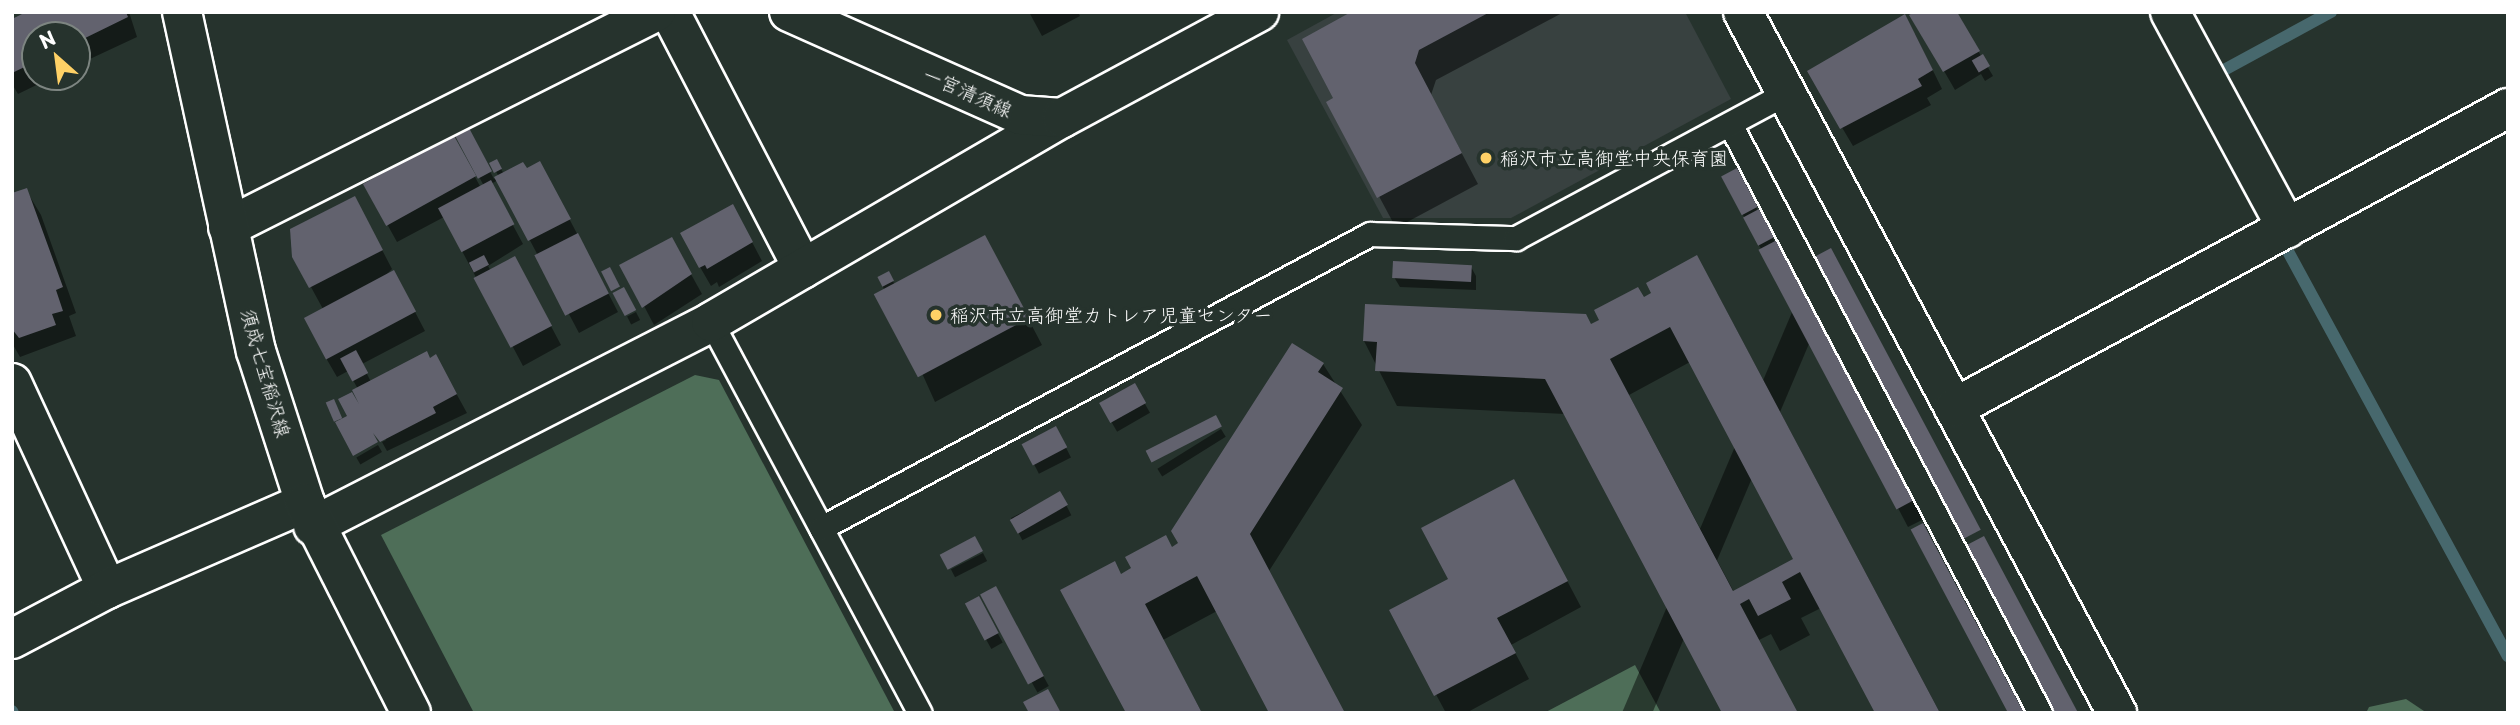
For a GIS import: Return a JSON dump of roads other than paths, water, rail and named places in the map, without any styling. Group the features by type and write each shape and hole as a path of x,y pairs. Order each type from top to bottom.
{"street":[{"name":"須成七宝稲沢線","path":"182,12 256,351 309,514 411,713"},
{"path":"228,227 656,12"},
{"path":"670,12 803,269"},
{"name":"一宮清須線","path":"789,12 1020,115 1062,118"},
{"path":"12,639 107,589 309,514 711,322 1062,118 1259,12"},
{"path":"1742,12 2116,713"},
{"path":"2171,12 2287,228"},
{"path":"1954,408 2508,108"},
{"path":"12,383 107,589"}],"lane":[{"path":"821,528 1370,234 1516,239 1786,93"},
{"path":"1730,124 2040,713"},
{"path":"711,322 920,713"}],"waterway":[{"path":"2224,70 2331,12"},
{"path":"2284,244 2508,656"}],"place":[{"name":"稲沢市立高御堂中央保育園","path":"1486,158"},
{"name":"稲沢市立高御堂カトレア児童センター","path":"936,315"}]}
